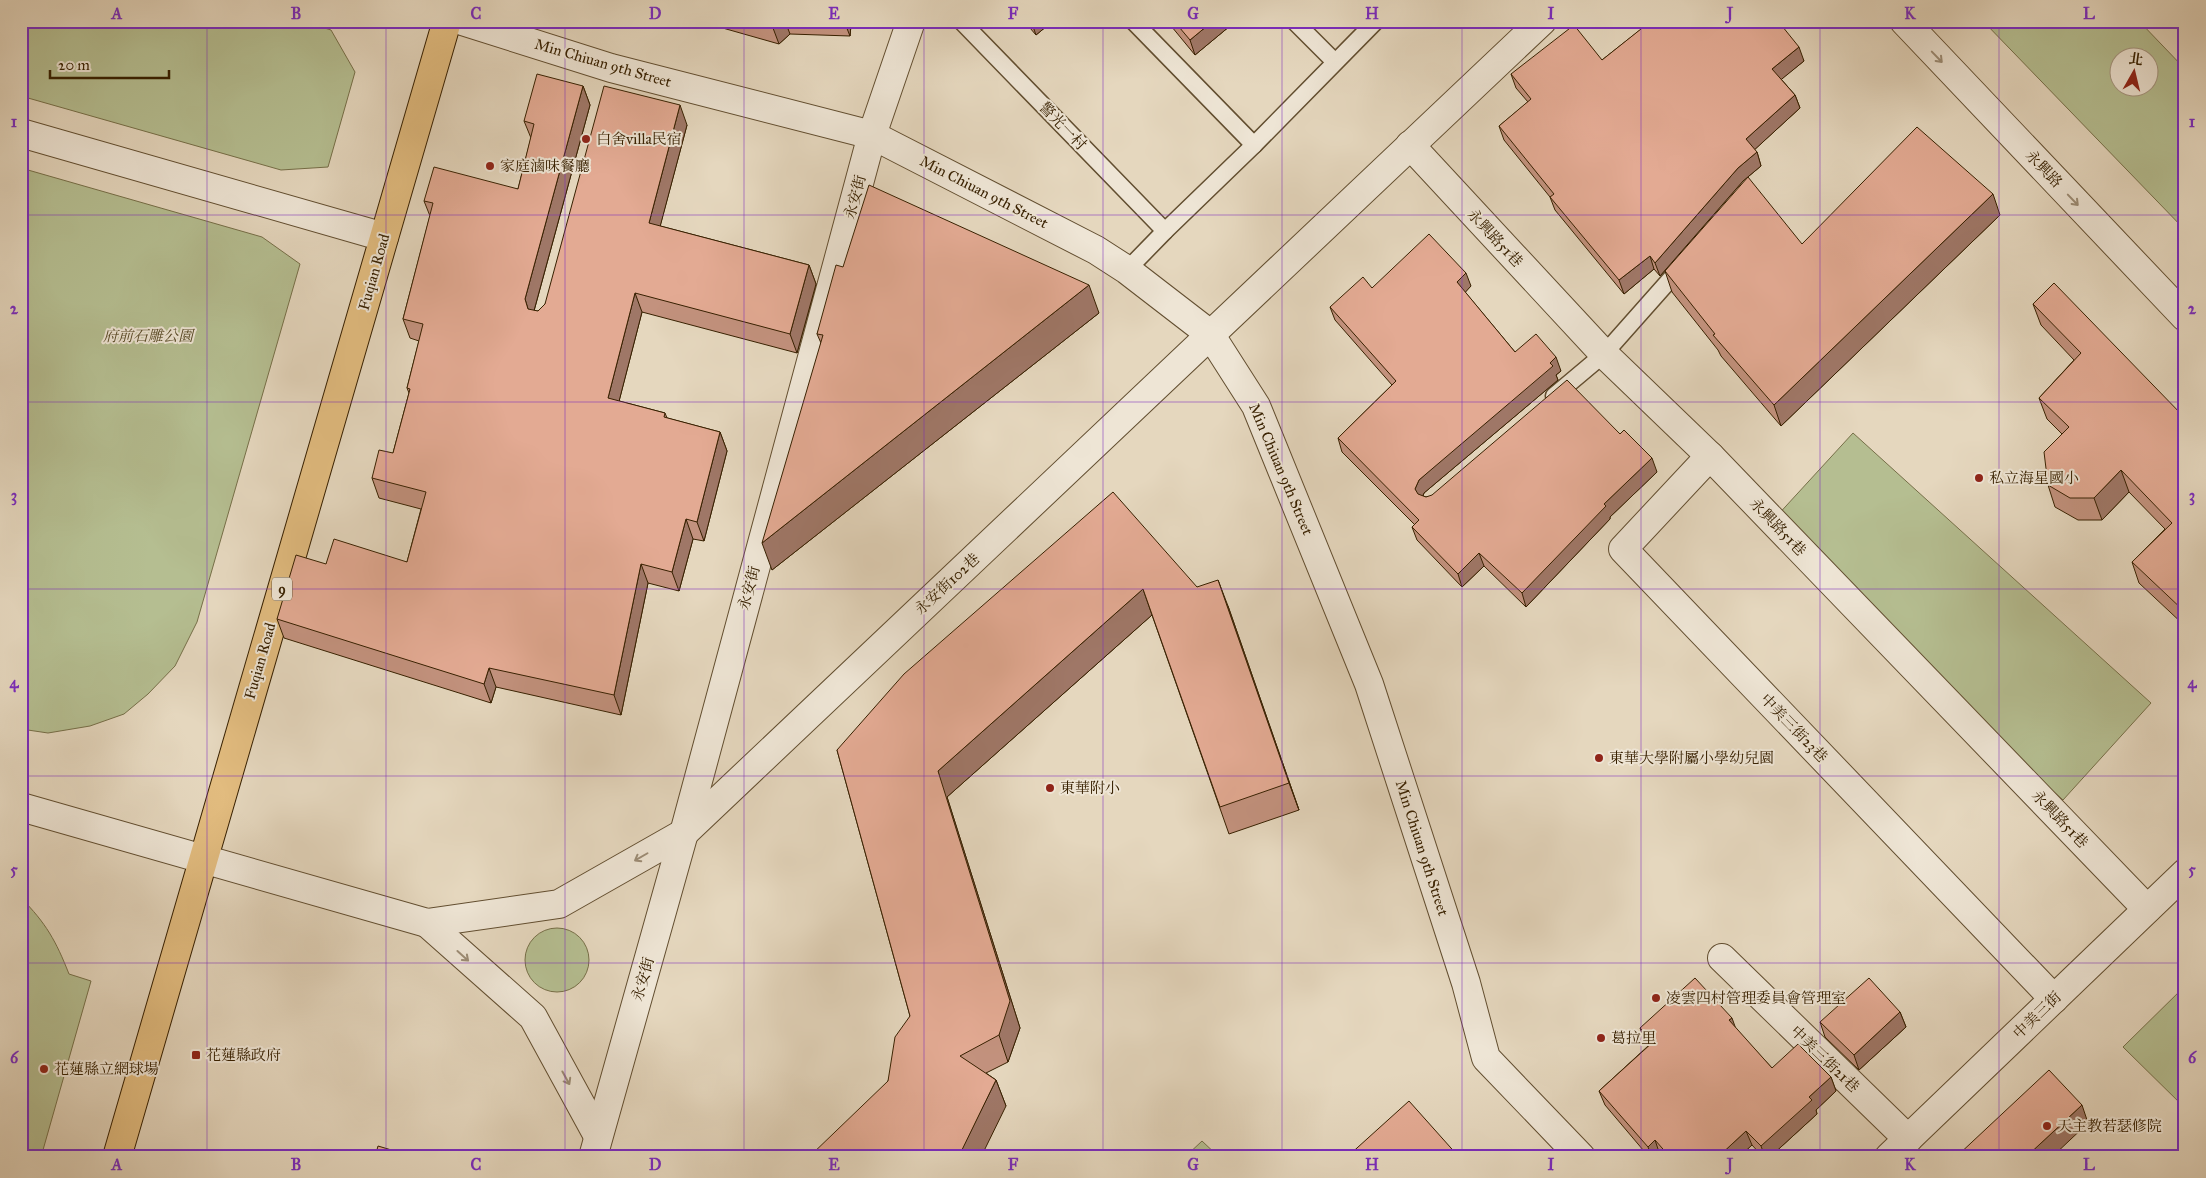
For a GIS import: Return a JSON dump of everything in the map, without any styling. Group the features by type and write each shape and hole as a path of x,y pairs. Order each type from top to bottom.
{"main road":[{"name":"Fuqian Road","path":"117,1157 447,21"}],"street":[{"name":"Min Chiuan 9th Street","path":"462,21 608,77 872,135 1096,250 1127,270 1210,334 1256,406 1369,684 1466,983 1486,1058 1581,1157"},
{"name":"永安街","path":"596,1147 684,833 872,135 911,21"},
{"path":"1210,334 1542,21"},
{"name":"永興路","path":"1904,21 2185,317"},
{"path":"21,133 384,237"},
{"name":"永興路51巷","path":"1410,146 1604,354 1710,456 2147,909"},
{"name":"永安街102巷","path":"427,923 560,904 684,833 1210,334"},
{"name":"中美三街23巷","path":"1710,456 1623,549 2054,999"},
{"path":"21,807 427,923 532,1017 596,1147"},
{"name":"中美三街","path":"1898,1148 2185,873"},
{"name":"中美三街21巷","path":"1722,958 1898,1148"}],"lane":[{"name":"警光一村","path":"960,21 1165,231"},
{"path":"1133,21 1254,146"},
{"path":"1294,21 1335,62"},
{"path":"1127,270 1254,146 1376,21"},
{"path":"1543,405 1604,354 1690,257"}],"green space":[{"path":"21,21 302,21 331,30 355,72 328,167 281,170 21,96"},
{"path":"1983,21 2139,21 2185,69 2185,230"},
{"name":"府前石雕公園","path":"21,168 262,237 300,264 197,622 175,666 148,694 124,714 90,726 48,733 21,729"},
{"path":"1853,433 2151,703 2063,800 1764,530"},
{"name":"花蓮縣立網球場","path":"21,898 49,933 60,952 69,974 91,981 41,1157 21,1157"},
{"path":"557,928 575,934 583,942 589,960 583,978 575,986 557,992 539,986 531,978 525,960 531,942 539,934"},
{"path":"2185,986 2185,1108 2123,1047"},
{"path":"1202,1141 1219,1157 1185,1157"}],"building":[{"path":"751,21 780,21 773,28"},
{"path":"1174,21 1213,21 1190,40"},
{"path":"1651,21 1778,21 1799,47 1772,69 1795,95 1746,139 1757,152 1738,168 1655,263 1650,256 1619,280 1550,197 1554,194 1499,126 1531,99 1511,74 1574,25 1602,60"},
{"path":"537,74 583,86 525,299 528,309 538,311 545,304 604,86 680,105 649,223 809,265 790,334 635,293 608,398 665,413 664,417 720,432 697,522 686,519 672,572 641,564 614,695 489,668 484,684 277,619 296,555 326,564 334,539 407,562 426,492 372,478 379,450 393,453 410,389 407,388 423,324 403,319 433,203 424,201 434,167 518,189 534,124 524,121"},
{"path":"1917,127 1993,194 1774,405 1713,335 1715,334 1665,271 1748,177 1802,244"},
{"path":"869,185 1089,285 762,543 823,335 817,334 836,265 843,267"},
{"path":"1429,234 1466,273 1457,282 1515,352 1536,334 1556,357 1550,363 1553,366 1419,480 1415,489 1418,494 1426,497 1432,495 1567,380 1620,434 1624,430 1652,458 1604,504 1606,506 1522,593 1479,553 1458,574 1412,527 1419,520 1338,438 1396,381 1330,307 1363,277 1372,288"},
{"path":"2054,283 2185,418 2185,612 2132,562 2172,523 2121,470 2094,498 2070,498 2048,485 2044,452 2069,427 2039,398 2081,353 2033,304"},
{"path":"1113,492 1197,587 1218,580 1289,783 1220,807 1143,589 938,771 1010,1001 999,1035 960,1056 996,1080 959,1156 809,1157 888,1081 895,1037 910,1016 837,750 904,674"},
{"path":"2185,720 2185,760 2180,753 2178,727"},
{"path":"1695,978 1732,1018 1729,1020 1772,1068 1798,1044 1831,1077 1809,1097 1812,1100 1761,1146 1746,1131 1718,1157 1670,1157 1655,1140 1648,1147 1599,1091 1653,1042 1640,1028"},
{"path":"1869,978 1900,1012 1854,1055 1820,1022"},
{"path":"2049,1070 2082,1105 2026,1157 1956,1157"},
{"path":"1409,1101 1459,1157 1347,1157"},
{"path":"378,1146 415,1157 375,1157"},
{"path":"180,1150 204,1157 178,1157"}],"place":[{"name":"白舍villa民宿","path":"586,139"},
{"name":"家庭滷味餐廳","path":"490,166"},
{"name":"私立海星國小","path":"1979,478"},
{"name":"東華大學附屬小學幼兒園","path":"1599,758"},
{"name":"東華附小","path":"1050,788"},
{"name":"凌雲四村管理委員會管理室","path":"1656,998"},
{"name":"葛拉里","path":"1601,1038"},
{"name":"花蓮縣政府","path":"196,1055"},
{"name":"花蓮縣立網球場","path":"44,1069"},
{"name":"天主教若瑟修院","path":"2047,1126"}]}
